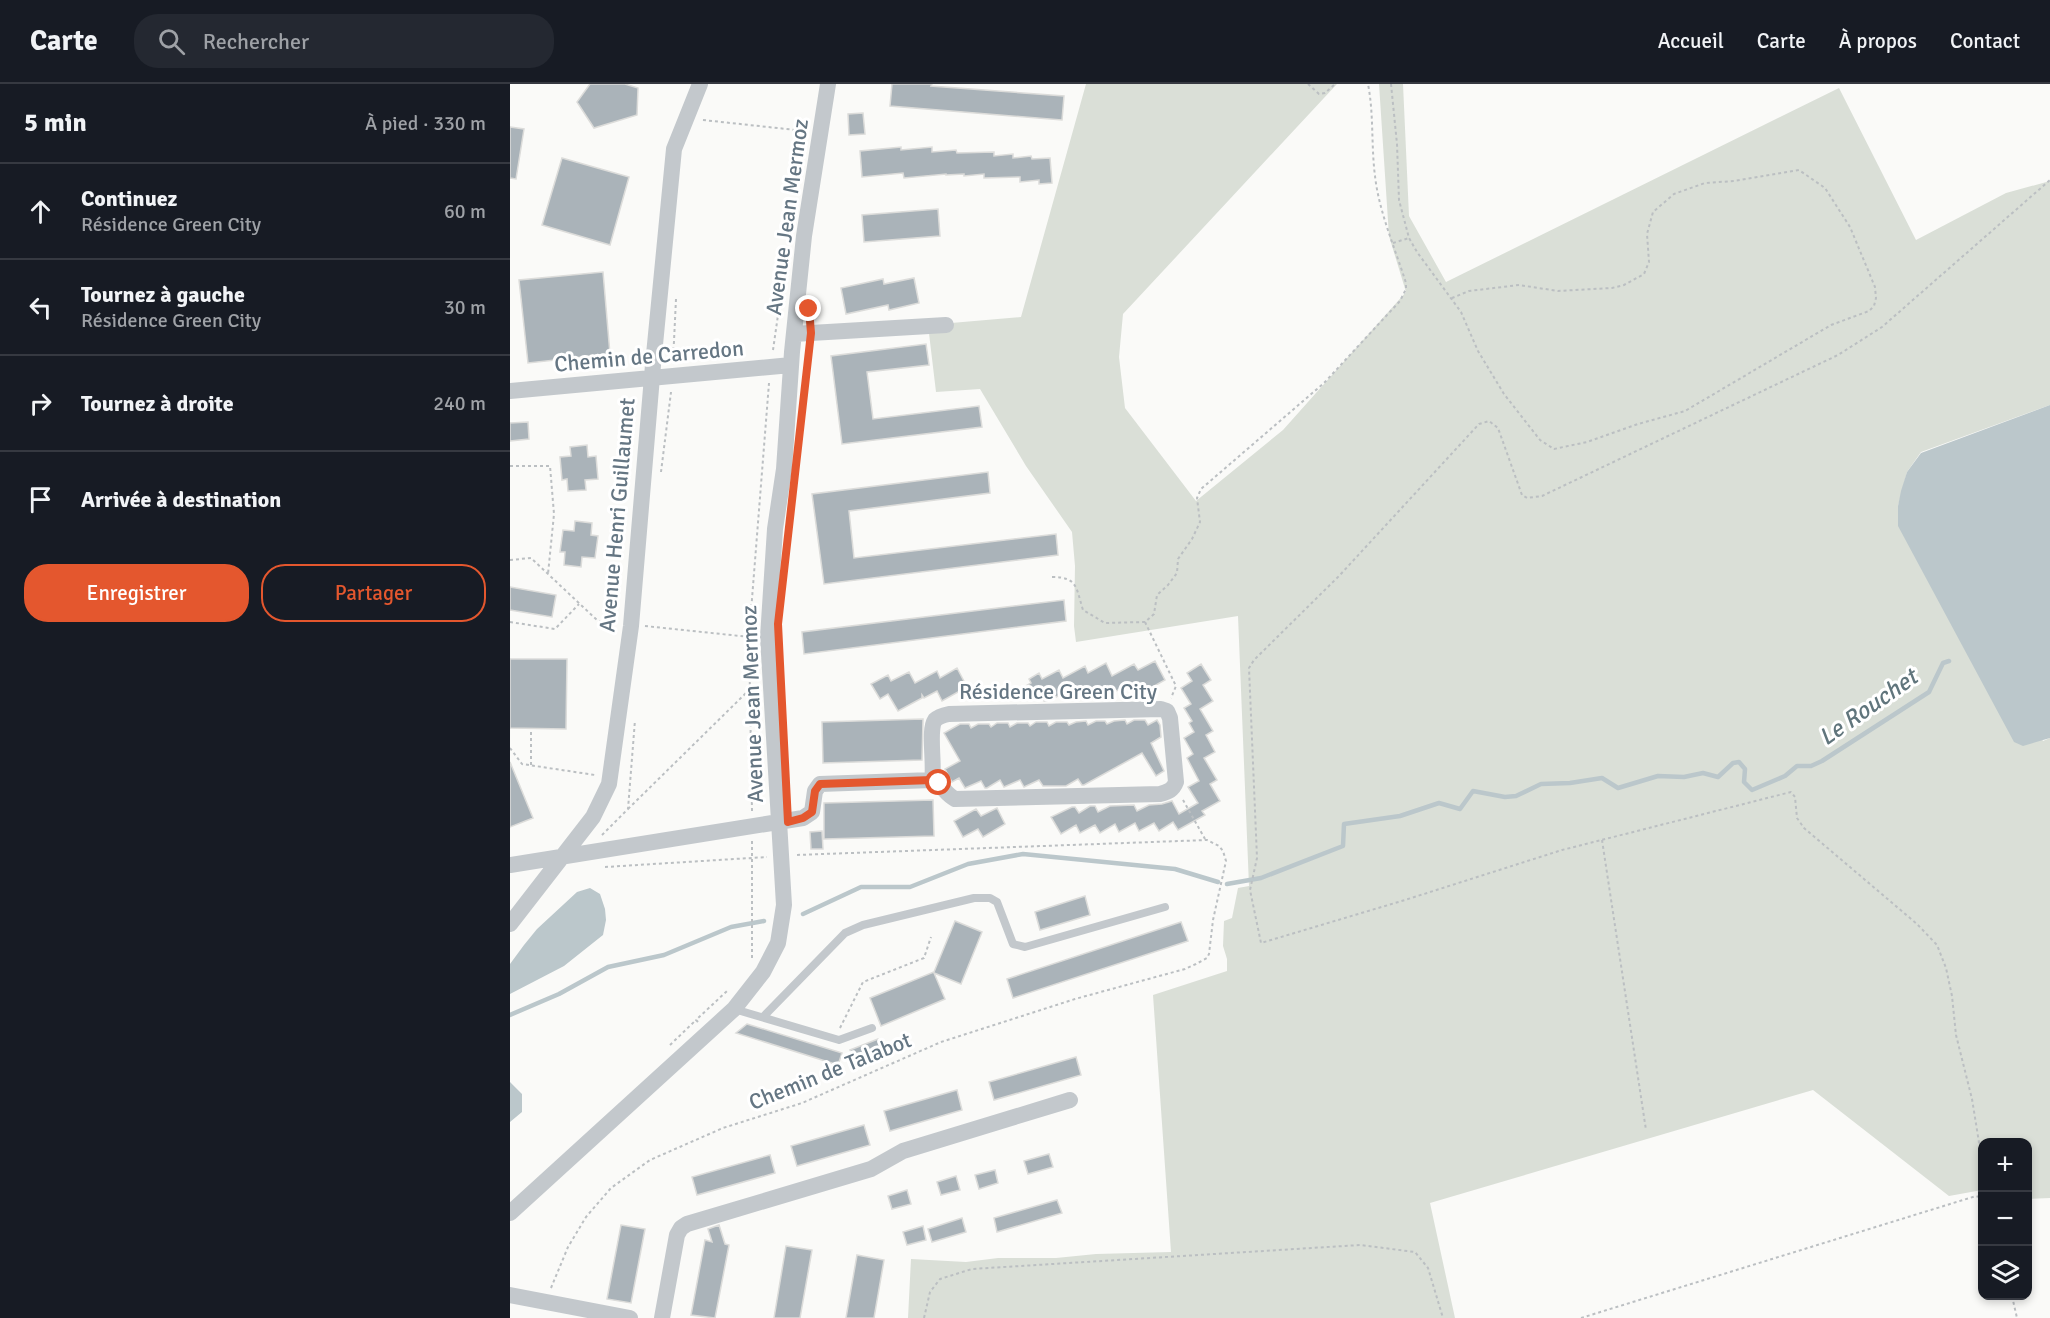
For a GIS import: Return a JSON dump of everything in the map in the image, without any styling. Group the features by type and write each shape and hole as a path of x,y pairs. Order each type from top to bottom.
{"street":[{"name":"Avenue Henri Guillaumet","path":"510,924 593,817 609,784 674,149 700,84"},
{"name":"Avenue Jean Mermoz","path":"510,1213 734,1009 763,972 778,943 784,905 768,637 775,530 784,469 791,365 804,236 828,84"},
{"path":"794,334 946,325"},
{"name":"Chemin de Carredon","path":"510,391 791,365"},
{"name":"Résidence Green City","path":"932,780 934,768 932,730 934,721 940,716 1161,709 1167,711 1172,728 1176,782 1174,788"},
{"path":"510,865 778,824 803,818 812,812 815,791 820,784 932,780 939,783 948,796 955,799 1160,794 1174,788"},
{"path":"662,1318 677,1235 687,1224 871,1169 903,1151 1070,1100"},
{"path":"510,1295 630,1318"}],"lane":[{"path":"763,1017 845,933 863,924 974,898 990,898 998,902 1013,944 1025,947 1166,907"},
{"path":"734,1009 838,1040 872,1028"}],"path":[{"path":"1308,84 1319,94 1325,93 1335,84"},
{"path":"1052,577 1066,577 1074,584 1083,610 1105,623 1145,622 1154,614 1157,595 1177,573 1178,559 1192,539 1200,522 1197,498 1201,489 1324,383 1400,301 1406,289 1406,283 1386,225 1375,177 1372,108 1368,84"},
{"path":"1391,84 1397,144 1399,200 1409,238 1461,312 1478,351 1504,394 1540,440 1554,449 1587,442 1685,411 1830,326 1869,311 1874,306 1876,298 1875,287 1850,227 1825,188 1799,170 1734,181 1705,183 1674,194 1653,212 1647,234 1650,262 1644,274 1624,285 1612,288 1558,291 1519,285 1469,291 1452,298"},
{"path":"685,119 820,132"},
{"path":"1979,1138 1956,1035 1950,986 1937,945 1917,924 1804,828 1797,818 1794,806 1795,797 1791,792 1562,850 1261,943 1250,890 1257,858 1249,668 1254,660 1339,576 1479,424 1489,421 1498,428 1522,495 1527,498 1542,496 1838,355 1882,327 2050,180"},
{"path":"1393,243 1409,238"},
{"path":"672,376 676,294"},
{"path":"510,466 549,466 554,514 548,574"},
{"path":"510,560 531,558 598,621 768,637"},
{"path":"510,622 555,629 579,604"},
{"path":"1145,622 1176,686 1167,711"},
{"path":"628,809 746,693 770,688"},
{"path":"531,732 531,767"},
{"path":"510,748 522,764 531,767 601,776"},
{"path":"605,867 782,856 1205,840 1174,788"},
{"path":"750,962 753,955 752,828"},
{"name":"Chemin de Talabot","path":"544,1302 568,1247 585,1217 611,1188 650,1160 723,1128 802,1103 941,1042 1075,999 1185,969 1207,958 1226,861 1219,846 1205,840"},
{"path":"1602,840 1646,1130"},
{"path":"834,1039 863,982 924,958 931,937"},
{"path":"709,1032 696,1020 733,986"},
{"path":"1581,1318 1978,1197"},
{"path":"924,1318 930,1292 940,1279 972,1269 1360,1245 1415,1252 1428,1268 1443,1318"},
{"path":"2013,1300 2018,1318"}],"shaded area":[{"path":"1086,84 1337,84 1123,314 1119,357 1125,408 1196,501 1283,430 1406,292 1389,236 1379,84 1403,84 1409,216 1446,282 1839,88 1916,240 2006,193 2050,181 2050,405 1921,452 1907,472 1898,506 2043,741 2050,738 2050,1198 2032,1199 2032,1138 1978,1138 1978,1191 1949,1196 1813,1090 1430,1203 1455,1318 908,1318 911,1259 966,1262 998,1258 1056,1258 1096,1254 1171,1252 1153,995 1227,971 1227,959 1223,946 1224,921 1232,918 1238,888 1249,886 1238,616 1076,642 1072,532 1026,466 980,389 936,392 928,325 1021,317"},
{"path":"2050,405 2050,738 2023,746 2014,742 1898,526 1898,506 1907,472 1921,453"},
{"path":"590,888 600,894 605,909 606,920 603,935 564,966 510,994 510,964 524,945 537,929 577,892"},
{"path":"510,1082 522,1094 522,1112 510,1122"}],"building":[{"path":"590,84 625,84 638,88 637,115 594,128 577,102"},
{"path":"892,84 932,84 931,86 1064,96 1062,120 890,106"},
{"path":"863,113 865,134 849,135 848,114"},
{"path":"510,127 524,129 516,179 510,178"},
{"path":"901,147 901,150 932,147 932,152 956,150 957,153 994,152 994,156 1013,154 1013,158 1031,156 1032,159 1050,158 1052,183 1039,184 1039,180 1020,182 1020,177 984,178 984,174 964,176 964,174 946,174 904,178 903,173 862,177 860,151"},
{"path":"562,158 629,177 610,245 542,225"},
{"path":"938,209 940,236 864,242 862,215"},
{"path":"603,272 610,354 528,363 519,280"},
{"path":"914,278 919,303 889,310 888,305 846,314 841,288 883,279 884,284"},
{"path":"926,344 929,365 867,372 873,419 979,406 982,427 842,444 831,356"},
{"path":"528,422 529,439 510,441 510,423"},
{"path":"587,445 588,457 596,456 598,479 585,480 586,490 568,491 567,479 562,480 560,457 571,456 570,447"},
{"path":"988,472 990,493 849,511 854,558 1056,534 1058,555 824,584 812,494"},
{"path":"575,521 592,523 591,535 598,536 595,558 582,557 581,567 564,565 565,552 560,552 563,530 574,531"},
{"path":"510,587 556,595 552,617 510,610"},
{"path":"1064,600 1066,621 804,654 802,632"},
{"path":"510,659 567,659 566,729 510,728"},
{"path":"1155,661 1165,680 1140,694 1135,683 1111,693 1108,687 1091,696 1086,689 1065,700 1062,694 1044,701 1039,693 1030,698 1024,687 1031,683 1029,679 1039,673 1042,679 1059,670 1063,678 1085,666 1088,673 1106,663 1112,676 1134,664 1138,670"},
{"path":"1201,664 1211,680 1203,685 1213,701 1200,709 1213,731 1206,735 1215,752 1204,758 1217,780 1210,784 1220,801 1202,811 1205,815 1178,830 1173,822 1159,831 1154,823 1139,831 1135,823 1119,832 1115,824 1100,833 1095,825 1080,833 1076,825 1061,834 1051,817 1072,807 1075,807 1079,813 1090,806 1095,806 1098,812 1110,806 1134,805 1137,811 1149,805 1172,801 1179,814 1198,803 1188,787 1199,781 1187,758 1193,754 1184,738 1194,732 1189,723 1192,721 1184,708 1191,704 1181,688 1192,681 1187,673"},
{"path":"957,668 967,687 942,701 937,691 924,698 922,695 922,698 898,711 888,694 880,699 871,684 888,675 891,681 909,672 915,683 937,671 940,678"},
{"path":"923,719 922,760 823,763 822,722"},
{"path":"1125,720 1127,724 1134,720 1145,720 1148,725 1157,720 1161,737 1151,743 1164,771 1156,776 1142,753 1084,785 1078,779 1066,786 1043,786 1039,780 1024,787 1020,780 1004,787 1000,780 987,788 981,781 965,788 959,778 952,782 945,769 960,761 944,733 960,724 969,724 971,728 978,724 989,724 991,727 997,723 1008,723 1010,727 1017,723 1028,723 1030,726 1036,722 1047,722 1049,726 1056,722 1067,722 1069,725 1086,721 1088,725 1096,721 1105,721 1107,724"},
{"path":"510,762 533,818 510,827"},
{"path":"933,800 934,836 824,839 824,803"},
{"path":"997,808 1005,824 983,837 978,829 963,837 954,821 976,809 981,816"},
{"path":"822,831 823,849 811,849 810,832"},
{"path":"1085,896 1090,915 1040,930 1035,912"},
{"path":"955,921 982,932 961,984 934,973 945,999 881,1026 870,998 934,972"},
{"path":"1181,922 1188,941 1013,998 1007,979"},
{"path":"747,1024 842,1053 838,1065 736,1033"},
{"path":"878,1039 882,1050 855,1061 850,1050"},
{"path":"1076,1057 1081,1075 994,1100 989,1082"},
{"path":"957,1090 962,1110 890,1131 884,1111"},
{"path":"864,1125 870,1145 797,1166 791,1146"},
{"path":"1049,1154 1053,1167 1028,1174 1024,1161"},
{"path":"770,1155 775,1173 697,1195 692,1177"},
{"path":"995,1170 998,1183 979,1189 975,1175"},
{"path":"956,1176 960,1190 941,1195 937,1182"},
{"path":"907,1190 911,1204 892,1209 888,1196"},
{"path":"1057,1200 1062,1213 997,1232 994,1218"},
{"path":"962,1218 966,1232 932,1242 928,1229"},
{"path":"621,1225 645,1229 631,1303 607,1299"},
{"path":"719,1225 725,1244 729,1245 715,1318 691,1315 705,1240 712,1242 708,1229"},
{"path":"923,1226 926,1240 907,1245 903,1232"},
{"path":"786,1246 812,1250 800,1318 774,1318"},
{"path":"857,1255 884,1260 874,1318 846,1318"}],"waterway":[{"name":"Le Rouchet","path":"1227,884 1261,878 1343,846 1344,824 1400,816 1439,803 1460,809 1473,791 1505,797 1516,796 1541,784 1570,783 1602,778 1618,788 1658,776 1684,777 1703,773 1718,777 1733,763 1739,762 1745,769 1744,782 1752,790 1785,776 1797,766 1811,766 1822,761 1929,692 1943,663 1949,661"},
{"path":"803,914 861,887 910,887 968,864 1023,854 1175,869 1218,882"},
{"path":"510,1015 559,994 608,967 664,955 731,927 764,921"}],"route":[{"path":"809,309 811,333 778,624 788,822 803,818 812,812 815,791 820,784 932,780 939,783"}]}
